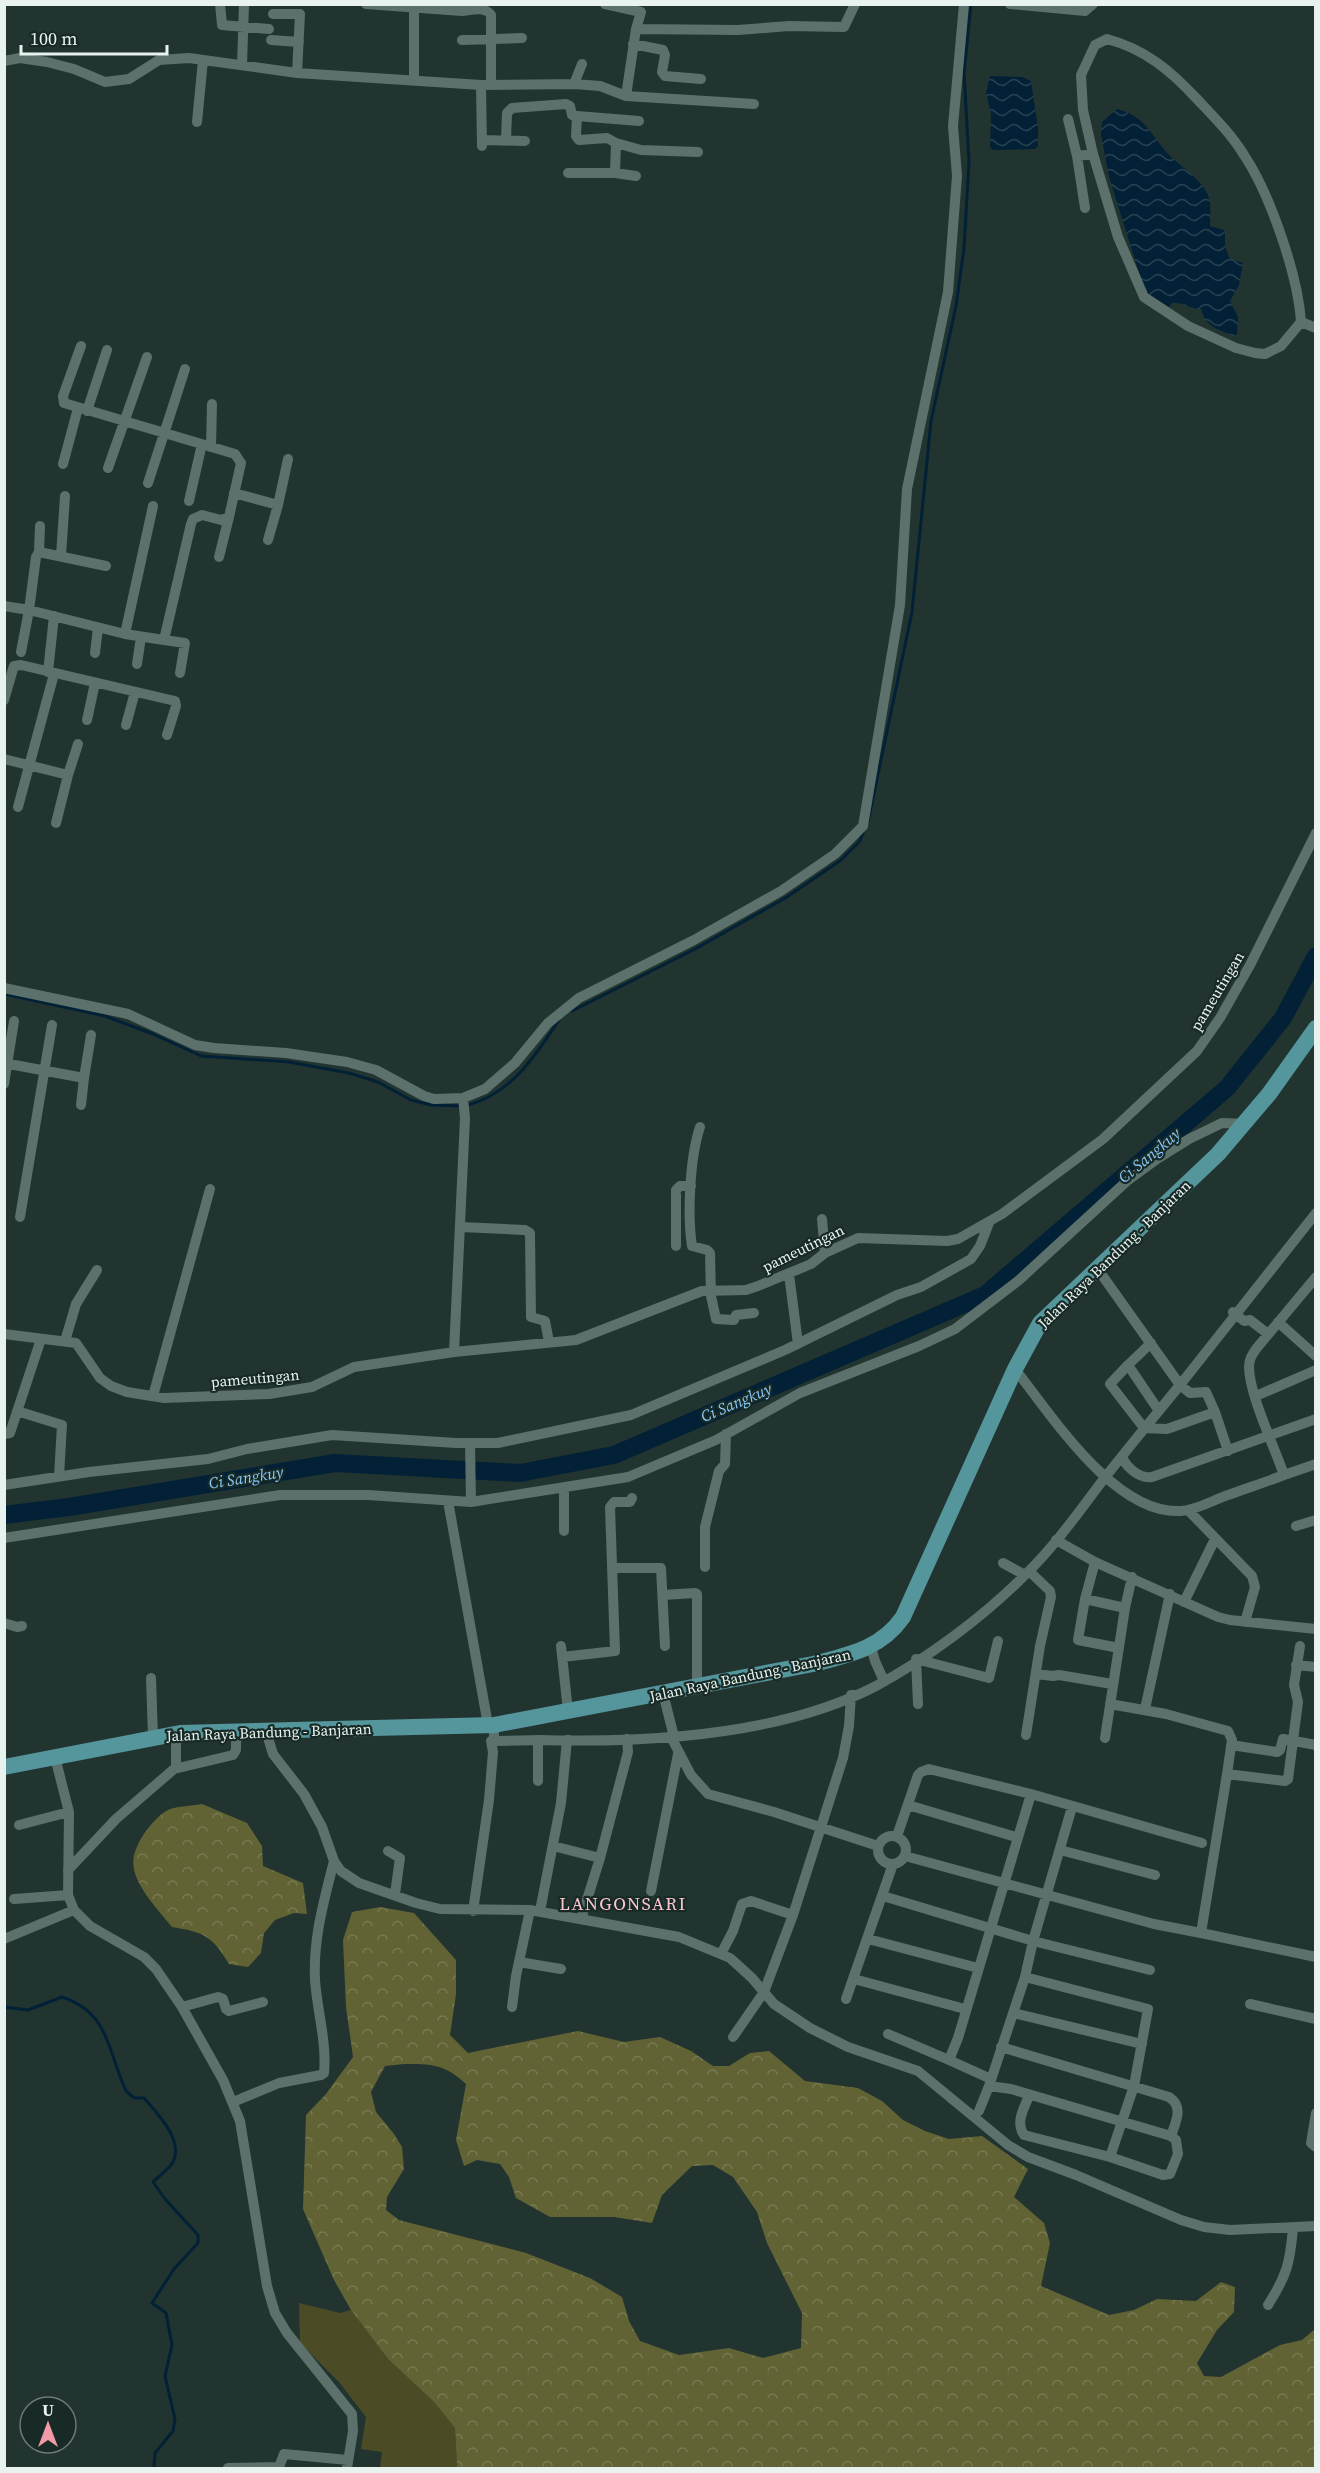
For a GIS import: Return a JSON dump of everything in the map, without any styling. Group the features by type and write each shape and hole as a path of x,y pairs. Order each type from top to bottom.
{"main road":[{"name":"Jalan Raya Bandung - Banjaran","path":"4,1767 180,1733 269,1730 492,1730 568,1711 813,1664 855,1654 871,1647 890,1633 903,1617 1016,1369 1040,1323 1201,1171 1245,1124 1316,1029"}],"street":[{"path":"220,4 222,25 299,42"},
{"path":"242,64 244,4"},
{"path":"366,4 463,8 490,12 491,40 482,143 506,140 525,141"},
{"path":"605,4 643,8 633,44 626,96"},
{"path":"636,29 738,30 789,26 843,27 855,4"},
{"path":"4,988 128,1014 195,1045 286,1053 347,1062 376,1070 424,1096 464,1102 485,1089 515,1063 548,1023 579,998 694,940 781,891 835,854 863,826 900,605 907,489 948,292 957,176 953,126 964,4"},
{"path":"1010,4 1084,11 1093,4"},
{"path":"414,6 414,81"},
{"path":"273,14 300,14 297,73"},
{"path":"462,40 522,38"},
{"path":"1107,39 1131,47 1154,59 1182,82 1227,130 1260,182 1281,238 1299,297 1301,322 1281,346 1265,354 1254,353 1236,348 1188,326 1144,297 1118,237 1093,154 1083,110 1081,75 1095,45 1107,39"},
{"path":"633,44 663,50 665,55 662,72 665,76 701,79"},
{"path":"4,61 20,58 47,62 74,69 105,82 129,79 159,60 177,58 242,64 297,73 414,81 486,85 600,86 626,96 754,104"},
{"path":"197,122 203,60"},
{"path":"574,84 582,64"},
{"path":"506,140 507,113 510,108 566,104 570,106 572,115 639,120"},
{"path":"577,116 576,136 579,140 607,138 616,143 649,150 698,152"},
{"path":"1068,119 1077,156 1085,208"},
{"path":"615,173 616,143"},
{"path":"1077,156 1093,154"},
{"path":"568,173 615,173 636,176"},
{"path":"1301,322 1316,328"},
{"path":"81,346 63,400 68,405 239,457 241,463 219,557"},
{"path":"63,464 107,350"},
{"path":"108,468 147,357"},
{"path":"148,483 185,369"},
{"path":"189,501 206,446 212,404"},
{"path":"268,540 288,459"},
{"path":"234,493 278,505"},
{"path":"61,556 65,496"},
{"path":"125,634 153,506"},
{"path":"164,640 193,519 202,515 221,520 229,517"},
{"path":"21,652 36,557 39,552 40,526"},
{"path":"39,552 106,566"},
{"path":"4,606 125,634 185,644 180,673"},
{"path":"18,807 51,673 54,616"},
{"path":"95,653 98,628"},
{"path":"137,664 141,637"},
{"path":"4,700 15,666 21,665 175,701 176,706 167,735"},
{"path":"87,720 95,683"},
{"path":"126,725 135,692"},
{"path":"56,823 78,744"},
{"path":"4,759 68,775"},
{"name":"pameutingan","path":"65,1341 76,1343 100,1378 111,1386 127,1392 153,1396 209,1397 297,1390 312,1387 354,1367 454,1352 576,1340 670,1303 711,1290 746,1290 811,1264 825,1253 858,1238 948,1241 958,1239 989,1223 1103,1139 1197,1051 1220,1018 1251,965 1316,833"},
{"path":"4,1084 14,1021"},
{"path":"20,1217 52,1025"},
{"path":"81,1105 91,1035"},
{"path":"6,1063 84,1078"},
{"path":"454,1352 461,1227 464,1102"},
{"path":"4,1538 280,1495 368,1495 448,1501 471,1500 628,1477 726,1434 800,1393 919,1346 955,1329 1018,1281 1127,1181 1156,1159 1222,1123 1245,1124"},
{"path":"700,1127 691,1170 691,1244 695,1248 707,1250 710,1253 711,1290 716,1318 734,1320 737,1314 754,1313"},
{"path":"676,1246 676,1190 680,1186 691,1186"},
{"path":"153,1396 210,1189"},
{"path":"492,1730 541,1740 630,1740 674,1737 789,1718 854,1695 884,1681 970,1623 1027,1573 1056,1540 1316,1213"},
{"path":"822,1219 825,1253"},
{"path":"4,1485 59,1476 208,1459 247,1449 332,1436 470,1445 498,1443 631,1415 798,1344 897,1295 921,1287 971,1259 980,1246 989,1223"},
{"path":"461,1227 525,1230 530,1233 531,1317 546,1322 549,1342"},
{"path":"1097,1268 1180,1385 1190,1393 1206,1392 1228,1451"},
{"path":"4,1334 65,1341 76,1304 97,1270"},
{"path":"789,1274 798,1344"},
{"path":"1284,1476 1256,1396 1249,1368 1251,1357 1316,1277"},
{"path":"1306,1288 1316,1296"},
{"path":"1235,1313 1233,1312 1244,1321 1250,1320 1268,1334"},
{"path":"1278,1322 1316,1356"},
{"path":"4,1434 10,1433 40,1339"},
{"path":"1151,1343 1110,1384 1144,1428 1167,1429 1215,1412"},
{"path":"1128,1365 1159,1410"},
{"path":"1016,1369 1105,1478 1128,1496 1168,1510 1188,1510 1316,1464"},
{"path":"1256,1396 1316,1370"},
{"path":"17,1412 62,1425 59,1476"},
{"path":"1122,1457 1137,1475 1145,1478 1316,1419"},
{"path":"705,1567 705,1527 719,1471 725,1464 726,1434"},
{"path":"470,1445 471,1500"},
{"path":"564,1488 564,1531"},
{"path":"568,1711 561,1652 615,1651 611,1504 630,1502 632,1498"},
{"path":"448,1501 492,1730 493,1752 489,1800 473,1911"},
{"path":"1188,1510 1237,1559 1254,1581 1256,1587 1245,1622"},
{"path":"1296,1526 1316,1520"},
{"path":"1184,1602 1215,1539"},
{"path":"1056,1540 1095,1562 1218,1617 1316,1629"},
{"path":"1095,1562 1085,1599 1078,1640 1119,1648"},
{"path":"1003,1563 1027,1573 1051,1593 1026,1735"},
{"path":"614,1568 661,1568 665,1646"},
{"path":"1105,1738 1132,1577"},
{"path":"663,1595 697,1594 696,1686"},
{"path":"1145,1709 1170,1594"},
{"path":"1085,1599 1125,1608"},
{"path":"4,1623 17,1627 22,1626"},
{"path":"917,1660 989,1678 998,1641"},
{"path":"1227,1774 1287,1780 1298,1702 1294,1685 1300,1646"},
{"path":"871,1647 874,1661 884,1681"},
{"path":"917,1660 918,1704"},
{"path":"1296,1665 1316,1667"},
{"path":"1036,1674 1059,1675 1113,1684"},
{"path":"151,1678 153,1737"},
{"path":"663,1693 674,1737 671,1737 678,1754 698,1785 708,1794 820,1826 878,1846"},
{"path":"733,2037 764,1992 793,1915 843,1758 849,1726 851,1695 854,1695"},
{"path":"1110,1704 1145,1709 1224,1729 1231,1734 1227,1774 1201,1933"},
{"path":"269,1730 269,1741 273,1754 304,1794 322,1827 334,1861 341,1871 359,1883 440,1909 535,1910 679,1937 721,1954 743,1969 787,2014 810,2028 848,2047 918,2071 944,2090 1008,2145 1028,2157 1077,2175 1181,2220 1204,2227 1230,2230 1316,2226"},
{"path":"68,1870 116,1819 176,1767 231,1757 236,1750 236,1741 242,1731"},
{"path":"176,1767 176,1743 180,1733"},
{"path":"581,1919 628,1752 627,1739 630,1740"},
{"path":"1231,1745 1277,1752 1280,1750 1283,1739 1316,1744"},
{"path":"538,1781 538,1740 541,1740"},
{"path":"512,2007 519,1962 553,1846 565,1772 567,1740 569,1740"},
{"path":"651,1891 678,1754"},
{"path":"58,1757 57,1765 69,1812 68,1895 74,1910 90,1926 144,1957 167,1982 223,2080 233,2102 244,2142 270,2298 280,2324 352,2414 353,2431 347,2464 284,2454 279,2467 228,2469"},
{"path":"897,1836 918,1775 930,1769 1030,1794 1202,1843"},
{"path":"949,2060 958,2038 1030,1794"},
{"path":"908,1805 1016,1837"},
{"path":"980,2112 1025,1977 1033,1941 1072,1807"},
{"path":"19,1825 69,1812"},
{"path":"846,1999 894,1864 905,1856 906,1847 901,1839 897,1836 883,1838 878,1846 879,1857 883,1862 894,1864"},
{"path":"553,1846 600,1858"},
{"path":"1060,1850 1155,1875"},
{"path":"388,1851 400,1858 395,1894"},
{"path":"905,1856 1154,1923 1316,1957"},
{"path":"233,2102 279,2083 319,2076 324,2073 315,1981 315,1944 334,1861"},
{"path":"14,1899 68,1895"},
{"path":"883,1896 1033,1941 1150,1970"},
{"path":"721,1954 734,1931 745,1901 793,1915"},
{"path":"4,1939 74,1910"},
{"path":"868,1940 978,1968"},
{"path":"519,1962 561,1969"},
{"path":"1025,1977 1148,2009 1134,2086 1110,2157"},
{"path":"854,1979 965,2009"},
{"path":"182,2007 218,1997 223,1999 226,2009 230,2010 263,2002"},
{"path":"1250,2004 1316,2019"},
{"path":"1013,2013 1142,2044"},
{"path":"888,2034 949,2060 990,2082 1029,2096 1171,2136 1176,2140 1178,2154 1170,2174 1024,2135 1019,2123 1029,2096"},
{"path":"1001,2047 1169,2097 1178,2105 1178,2114 1171,2136"},
{"path":"1316,2113 1311,2143 1316,2147"},
{"path":"1268,2305 1286,2274 1293,2228"}],"shaded area":[{"path":"299,2303 340,2313 351,2310 388,2359 434,2402 455,2428 457,2468 380,2468 382,2452 361,2449 366,2417 339,2382 300,2343"}],"green space":[{"path":"202,1804 247,1823 262,1846 263,1866 303,1883 307,1914 294,1913 275,1920 264,1933 261,1953 248,1967 229,1964 212,1941 206,1937 192,1931 172,1927 150,1900 134,1869 133,1861 138,1844 154,1821 170,1809"},
{"path":"380,1907 414,1913 456,1960 456,1994 450,2035 468,2053 578,2031 624,2042 660,2037 691,2051 713,2066 729,2066 750,2053 769,2051 805,2081 858,2088 882,2101 903,2120 925,2131 949,2139 982,2136 1028,2169 1014,2197 1044,2223 1050,2243 1041,2286 1109,2315 1134,2310 1157,2299 1196,2301 1221,2282 1235,2287 1234,2312 1217,2330 1197,2363 1204,2376 1221,2377 1280,2345 1302,2340 1315,2329 1315,2468 457,2468 455,2428 434,2402 388,2359 351,2310 334,2280 303,2209 306,2115 326,2094 353,2057 346,2007 343,1940 352,1912","holes":["404,2064 437,2066 451,2072 466,2084 456,2140 464,2166 477,2160 500,2164 509,2177 516,2198 550,2217 614,2217 652,2223 662,2195 692,2166 713,2165 733,2177 757,2212 767,2243 802,2313 801,2348 763,2358 729,2348 679,2355 640,2341 629,2321 622,2297 590,2278 526,2253 399,2220 386,2210 387,2197 404,2169 402,2147 376,2112 371,2092 385,2066"]}],"water":[{"path":"990,76 1023,77 1031,81 1038,128 1038,146 1035,149 992,150 990,146 991,114 986,93"},
{"path":"1117,109 1127,112 1142,122 1164,150 1195,178 1209,196 1210,226 1225,230 1225,247 1230,259 1243,263 1239,285 1230,301 1238,317 1237,334 1233,336 1213,327 1206,320 1201,309 1176,303 1172,303 1169,307 1145,292 1109,177 1101,135 1102,122"}],"waterway":[{"path":"868,822 912,612 931,421 956,306 964,248 969,162 964,72 971,4"},
{"path":"572,1011 697,948 787,897 841,860 860,841 864,830"},
{"name":"Ci Sangkuy","path":"4,1515 69,1507 335,1463 520,1473 614,1455 985,1295 1227,1088 1283,1018 1316,956"},
{"path":"4,994 105,1016 153,1034 201,1056 289,1062 349,1073 378,1082 411,1100 431,1105 461,1106"},
{"path":"468,1105 497,1092 521,1072 559,1020"},
{"path":"4,2007 28,2010 62,1997 78,2004 90,2013 105,2035 126,2091 134,2098 144,2098 173,2138 175,2156 171,2165 153,2182 165,2199 198,2235 198,2243 174,2269 152,2303 166,2313 172,2345 165,2376 175,2419 173,2431 155,2453 154,2468"}],"district":[{"name":"LANGONSARI","path":"623,1903"}]}
